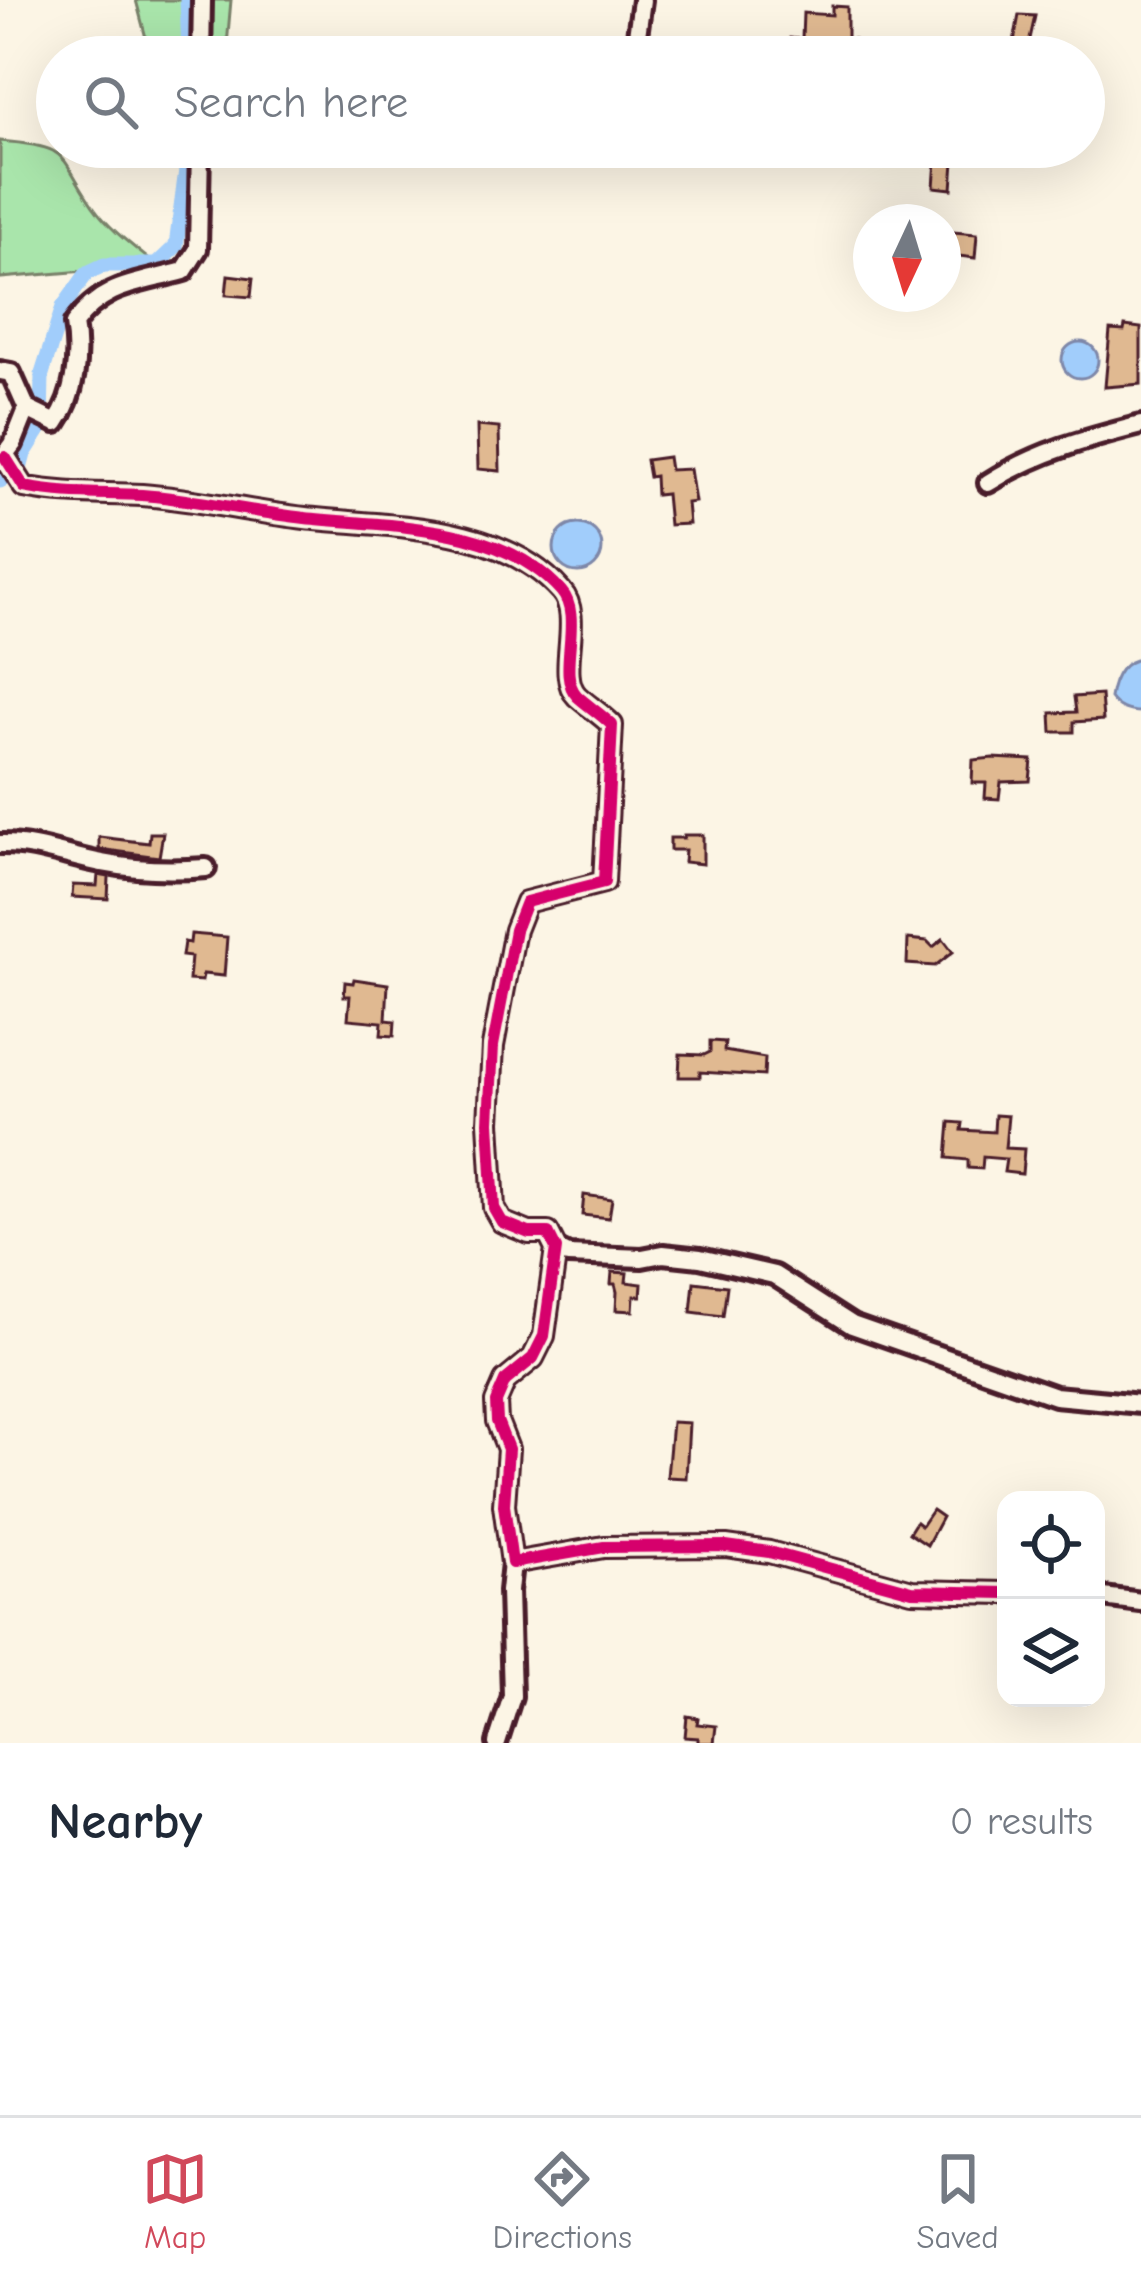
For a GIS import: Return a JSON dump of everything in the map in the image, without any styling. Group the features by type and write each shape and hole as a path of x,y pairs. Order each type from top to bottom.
{"street":[{"path":"201,36 202,0"},
{"path":"637,36 642,0"},
{"path":"0,371 11,373 27,409 56,423 68,407 70,380 80,353 74,324 90,302 103,293 184,272 198,249 200,168"},
{"path":"27,409 2,459 24,487 62,494 143,495 304,518 406,525 488,544 536,567 566,596 571,620 570,680 577,696 590,702 612,725 604,882 526,902 498,1009 489,1122 494,1208 502,1222 529,1233 548,1233 556,1249 544,1336 532,1358 505,1381 496,1402 497,1421 508,1449 504,1504 512,1563 512,1696 497,1743"},
{"path":"988,483 1025,459 1141,424"},
{"path":"0,844 24,844 164,872 206,868"},
{"path":"556,1249 568,1255 700,1258 774,1275 852,1325 1055,1396 1141,1404"},
{"path":"512,1563 604,1547 726,1546 787,1556 912,1591 997,1593"},
{"path":"1105,1597 1141,1602"}],"green space":[{"path":"136,0 231,0 228,36 145,36"},
{"path":"0,141 36,146 36,168 70,168 99,214 156,265 0,278"}],"water":[{"path":"1080,342 1093,347 1098,360 1093,373 1080,378 1067,373 1062,360 1067,347"},
{"path":"578,524 595,531 602,548 595,565 578,572 561,565 554,548 561,531"},
{"path":"1141,659 1141,712 1124,709 1110,698 1119,672"}],"building":[{"path":"832,6 847,7 847,36 802,36 803,13 832,15"},
{"path":"1019,15 1035,16 1031,36 1015,36"},
{"path":"935,168 954,168 952,189 934,187"},
{"path":"961,233 977,234 975,258 961,256"},
{"path":"228,275 253,278 251,297 226,295"},
{"path":"1125,326 1141,328 1141,384 1105,387 1110,330 1124,331"},
{"path":"477,426 499,428 500,471 478,469"},
{"path":"668,457 670,470 690,469 695,502 687,503 689,524 669,525 666,494 656,495 655,476 649,477 646,460"},
{"path":"1101,695 1103,720 1074,722 1074,732 1052,732 1051,713 1076,712 1074,697"},
{"path":"973,760 1032,760 1030,781 1001,782 999,799 985,798 986,783 972,783"},
{"path":"150,833 163,833 159,857 99,849 99,837 149,843"},
{"path":"703,835 703,864 684,862 685,850 670,850 670,838"},
{"path":"98,875 109,877 108,899 72,897 73,885 97,886"},
{"path":"191,934 227,937 224,976 203,974 202,981 189,980 191,957 182,956"},
{"path":"908,939 927,941 933,947 943,939 953,952 935,966 907,964"},
{"path":"345,982 388,984 386,1020 395,1021 394,1036 381,1035 382,1022 348,1019 350,996 344,996"},
{"path":"710,1041 725,1042 724,1051 765,1058 764,1076 700,1072 700,1077 679,1077 680,1054 704,1055 710,1052"},
{"path":"995,1115 1008,1116 1005,1148 1024,1149 1022,1174 1004,1172 1006,1159 983,1157 982,1169 968,1168 968,1160 947,1158 950,1122 963,1123 962,1130 994,1132"},
{"path":"584,1195 612,1199 609,1218 582,1215"},
{"path":"612,1272 627,1273 626,1282 642,1284 641,1296 634,1296 633,1311 616,1310"},
{"path":"694,1282 727,1286 723,1316 691,1312"},
{"path":"672,1422 689,1423 686,1478 667,1477"},
{"path":"932,1510 942,1517 927,1545 909,1533"},
{"path":"687,1716 698,1718 697,1724 716,1726 714,1743 685,1737"}],"waterway":[{"path":"187,0 188,36"},
{"path":"0,481 20,469 41,427 42,374 63,307 87,273 104,265 156,265 176,246 186,168"}],"cycle path":[{"path":"5,457 24,487 163,497 475,540 536,568 568,602 571,686 612,725 604,882 526,902 515,930 493,1046 489,1122 494,1208 502,1222 529,1233 548,1233 556,1249 544,1336 533,1358 505,1381 496,1402 497,1421 508,1449 504,1505 512,1563 604,1547 726,1546 769,1552 912,1591 997,1593"}]}
